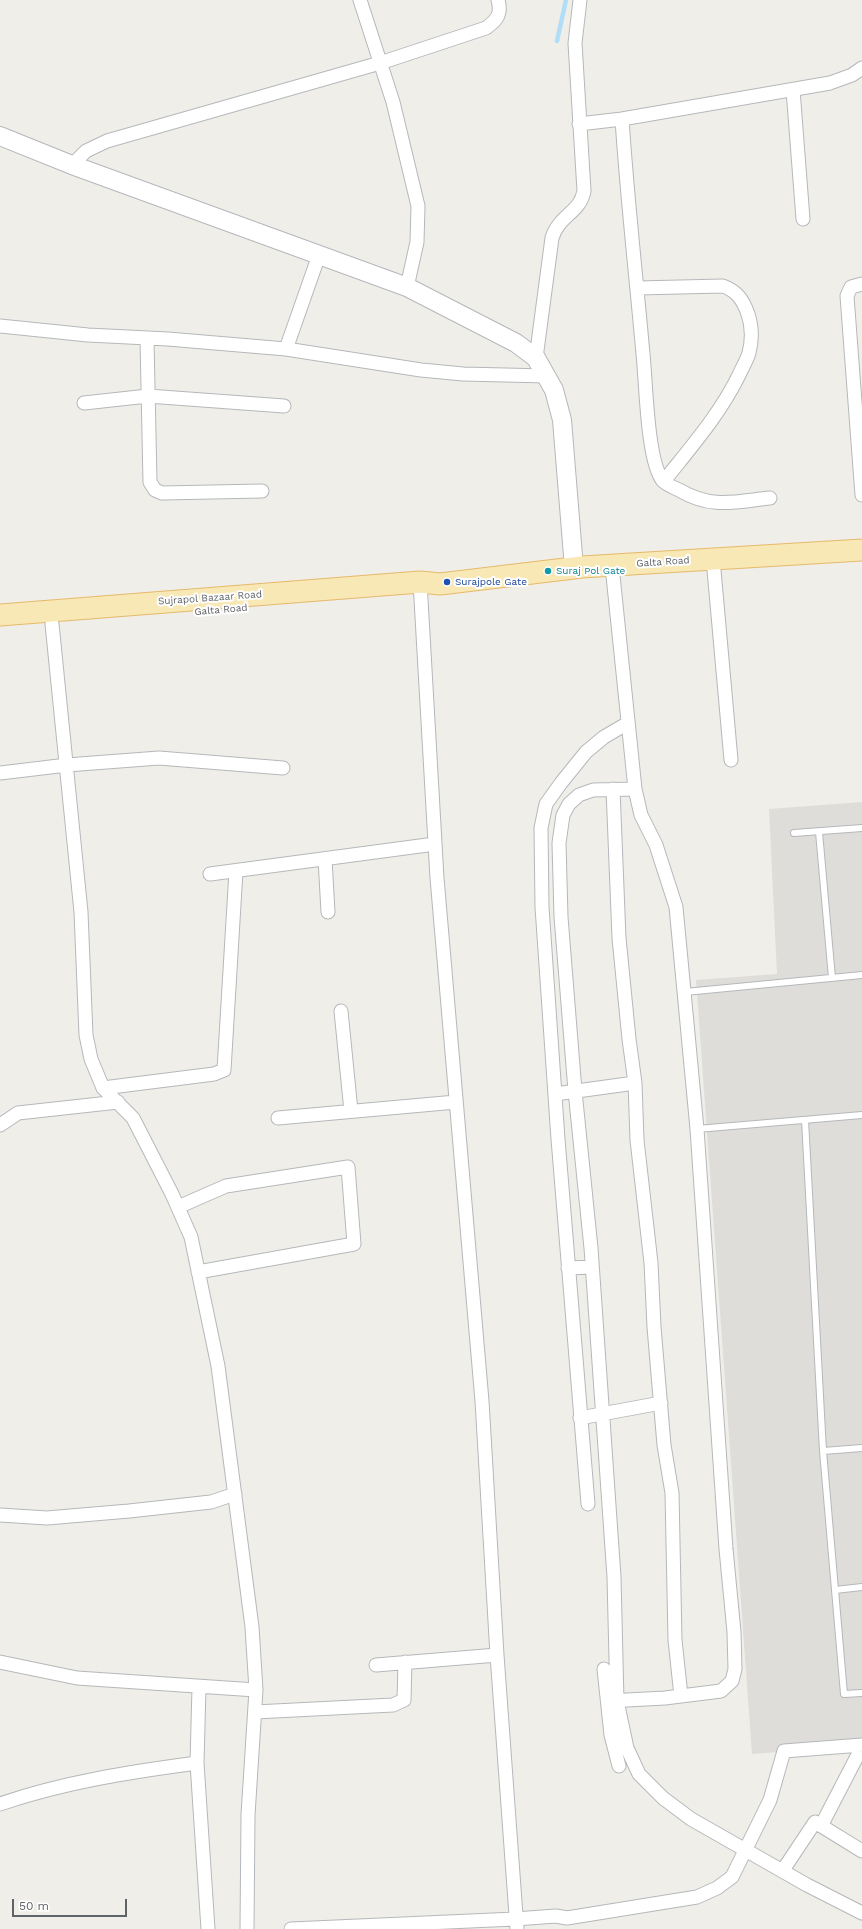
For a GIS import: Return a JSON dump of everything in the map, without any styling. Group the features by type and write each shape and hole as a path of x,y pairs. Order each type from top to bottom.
{"main road":[{"name":"Galta Road","path":"0,629 427,586 574,568 862,550"},
{"name":"Sujrapol Bazaar Road","path":"0,615 427,586"}],"street":[{"path":"360,0 393,102 418,206 417,242 407,287"},
{"path":"72,165 86,151 107,141 380,63 486,28 497,20 500,7 498,0"},
{"path":"536,358 552,238 560,221 577,208 582,200 584,191 578,124 575,43 580,0"},
{"path":"578,124 622,119 830,83 852,75 862,68"},
{"path":"793,90 803,219"},
{"path":"622,119 627,197 637,288 650,435 655,464 664,481 694,499 714,504 770,498"},
{"path":"0,136 72,165 407,287 516,343 536,358 554,390 562,420 574,568"},
{"path":"286,349 319,255"},
{"path":"862,284 851,287 847,296 862,495"},
{"path":"637,288 723,286 733,290 741,298 750,318 752,337 749,354 736,380 717,414 664,481"},
{"path":"0,326 88,335 286,349 421,370 463,374 547,376"},
{"path":"147,338 150,482 155,490 162,493 262,491"},
{"path":"84,403 148,396 284,406"},
{"path":"713,559 731,760"},
{"path":"612,566 635,789 642,814 656,846 676,907 697,1129 725,1541 734,1632 735,1669 732,1682 721,1691 681,1696 612,1701"},
{"path":"427,586 435,844 482,1401 497,1655 516,1924"},
{"path":"52,624 81,912 86,1035 91,1059 103,1088 133,1118 178,1207 191,1237 218,1366 252,1627 256,1690 248,1814 247,1929"},
{"path":"588,1504 591,1416 578,1373 580,1267 551,906 560,825 569,804 570,788 586,752 604,737 628,723"},
{"path":"0,773 67,765 159,758 283,768"},
{"path":"619,1766 611,1734 614,1577 591,1416 551,906 541,828 546,804 570,788 593,790 635,789"},
{"path":"613,789 619,938 628,1031 635,1083 637,1140 651,1263 654,1327 664,1445 672,1493 676,1640 681,1696"},
{"path":"210,874 435,844"},
{"path":"325,859 328,912"},
{"path":"103,1088 214,1074 224,1070 236,871"},
{"path":"341,1011 351,1111"},
{"path":"565,1093 635,1083"},
{"path":"0,1126 18,1113 118,1102"},
{"path":"278,1118 456,1102"},
{"path":"178,1207 226,1186 348,1167 354,1244 198,1272"},
{"path":"591,1416 661,1403"},
{"path":"0,1515 47,1518 129,1511 211,1502 235,1494"},
{"path":"376,1665 497,1655"},
{"path":"0,1662 77,1678 256,1690"},
{"path":"255,1712 393,1705 404,1700 405,1662"},
{"path":"604,1669 612,1701 627,1748 638,1774 663,1798 742,1859 783,1870 862,1914"},
{"path":"200,1687 197,1763 208,1929"},
{"path":"291,1929 516,1924 556,1916 567,1918 697,1897 717,1888 732,1877 770,1800 784,1752 862,1746"},
{"path":"821,1826 862,1746"},
{"path":"0,1804 38,1791 83,1781 197,1763"},
{"path":"783,1870 816,1822 862,1851"}],"lane":[{"path":"794,834 862,828"},
{"path":"819,832 832,978"},
{"path":"685,992 862,975"},
{"path":"697,1129 862,1115"},
{"path":"805,1120 823,1451 844,1694 862,1693"},
{"path":"823,1451 862,1448"},
{"path":"835,1590 862,1588"}],"shaded area":[{"path":"862,802 862,1746 752,1754 696,980 777,974 769,809"}],"waterway":[{"path":"557,41 566,0"}],"place":[{"name":"Suraj Pol Gate","path":"548,571"},
{"name":"Surajpole Gate","path":"447,582"}]}
